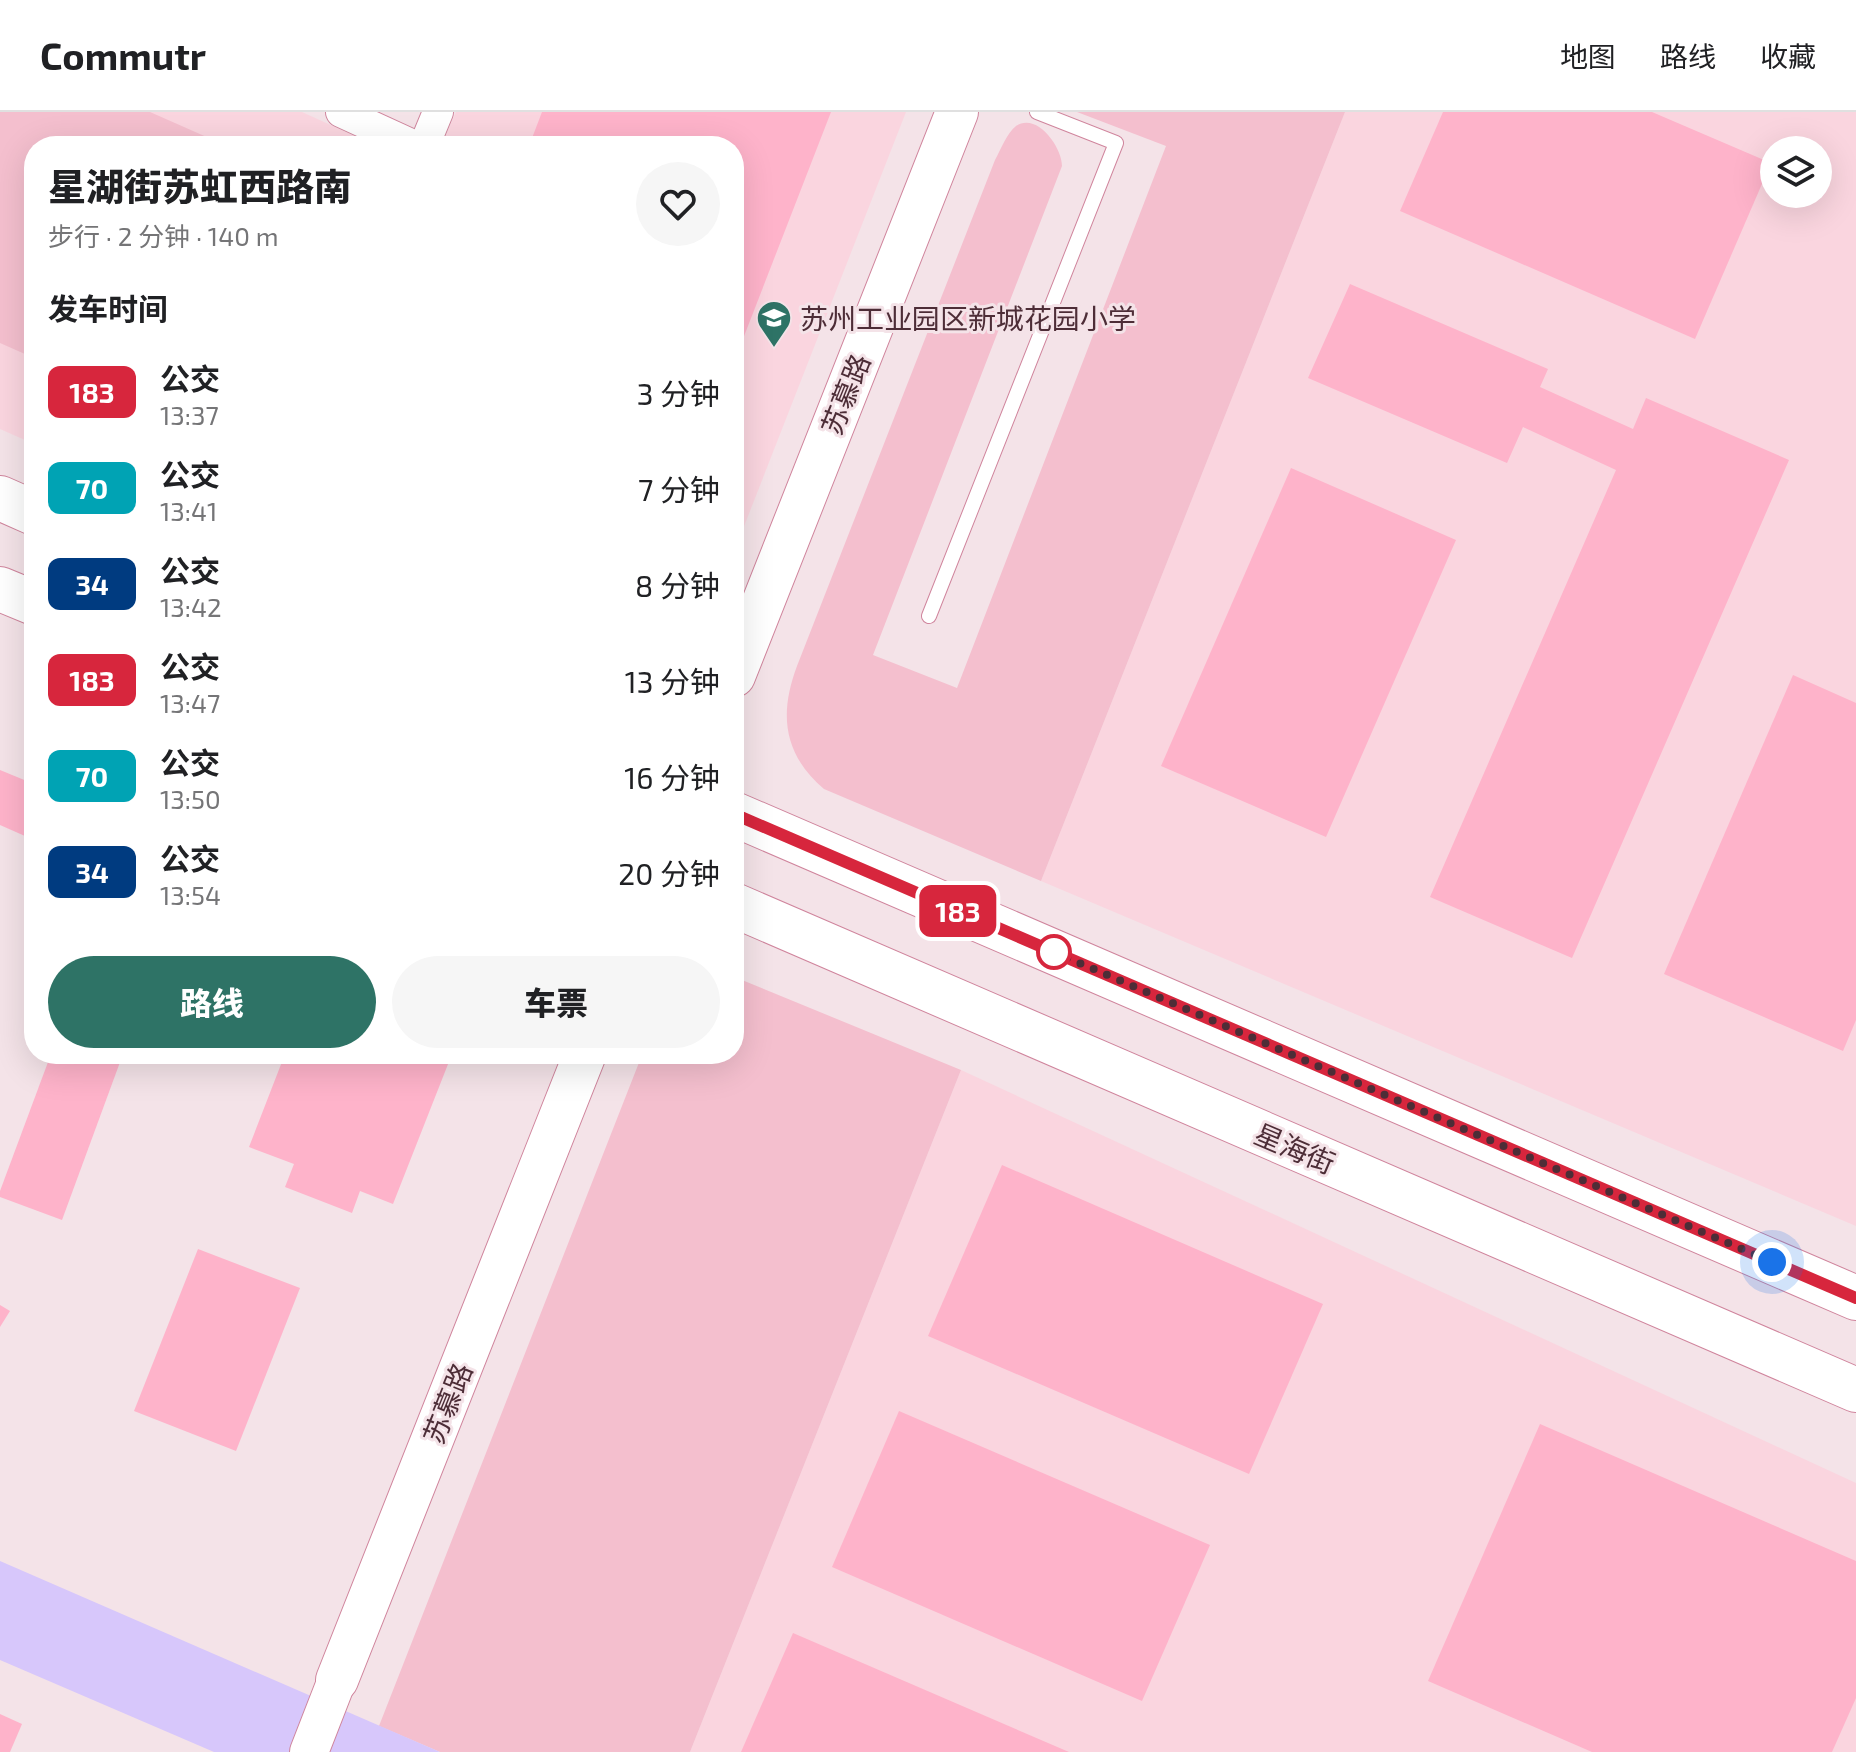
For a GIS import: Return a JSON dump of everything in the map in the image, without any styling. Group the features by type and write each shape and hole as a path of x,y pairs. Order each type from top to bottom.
{"main road":[{"name":"苏慕路","path":"744,651 957,112"},
{"path":"0,498 24,509"},
{"path":"0,589 24,599"},
{"path":"744,818 1856,1298"},
{"name":"星海街","path":"744,909 1856,1390"},
{"name":"苏慕路","path":"337,1680 581,1064"}],"street":[{"path":"341,112 393,136"},
{"path":"428,136 438,112"},
{"name":"苏慕路","path":"309,1752 337,1680"}],"lane":[{"path":"929,616 1116,143 1037,112"}],"shaded area":[{"path":"0,112 302,112 355,136 24,136 24,440 0,429"},
{"path":"0,112 150,112 204,136 24,136 24,354 0,343"},
{"name":"苏州工业园区新城花园小学","path":"456,112 906,112 744,526 744,136 445,136"},
{"path":"1077,112 1345,112 1041,881 824,789 800,762 788,732 787,717 791,684 797,666 995,160 1016,126 1032,124 1040,127 1053,141 1062,166 873,655 957,688 1166,146"},
{"path":"1345,112 1856,112 1856,1226 1041,881"},
{"path":"744,981 961,1070 690,1752 440,1752 379,1726 638,1064 744,1064"},
{"path":"961,1070 1856,1483 1856,1752 690,1752"},
{"path":"0,1561 440,1752 214,1752 0,1660"}],"building":[{"path":"542,112 831,112 744,336 744,136 533,136"},
{"path":"1443,112 1652,112 1760,158 1760,188 1695,339 1400,211"},
{"path":"1350,284 1548,369 1540,387 1633,429 1646,398 1789,460 1572,958 1430,897 1616,470 1523,427 1507,463 1308,378"},
{"path":"1291,468 1456,540 1326,837 1161,766"},
{"path":"1793,675 1856,703 1856,1020 1843,1051 1664,974"},
{"path":"0,770 24,780 24,836 0,825"},
{"path":"47,1064 119,1064 62,1220 0,1197"},
{"path":"281,1064 448,1064 393,1204 360,1191 352,1213 285,1187 294,1164 249,1147"},
{"path":"1002,1165 1323,1304 1249,1474 928,1336"},
{"path":"198,1249 300,1288 236,1451 134,1411"},
{"path":"0,1305 10,1311 0,1327"},
{"path":"899,1411 1210,1545 1142,1701 832,1567"},
{"path":"1540,1424 1856,1561 1856,1698 1832,1752 1592,1752 1428,1681"},
{"path":"793,1633 1069,1752 741,1752"},
{"path":"0,1714 22,1724 10,1752 0,1752"}],"bus line":[{"name":"183","path":"744,818 1856,1298"}],"place":[{"name":"苏州工业园区新城花园小学","path":"774,349"}],"route":[{"path":"1054,952 1772,1262"}]}
